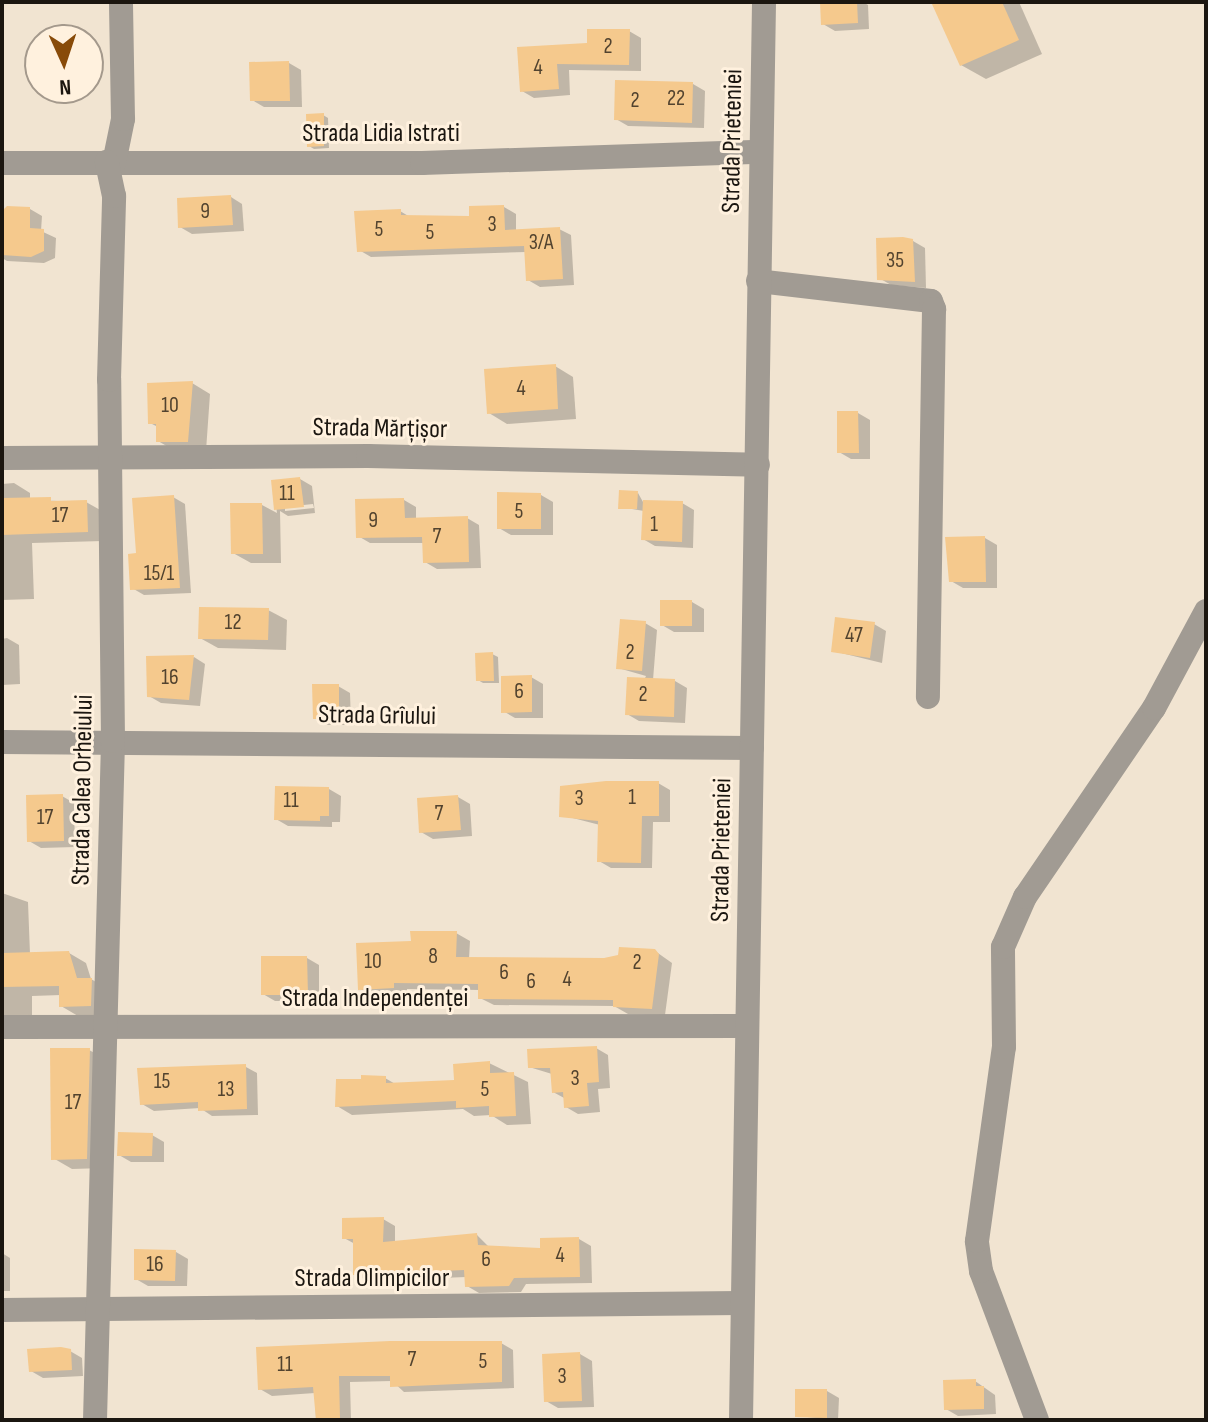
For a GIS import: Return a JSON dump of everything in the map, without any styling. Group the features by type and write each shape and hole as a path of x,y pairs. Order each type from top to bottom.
{"street":[{"name":"Strada Calea Orheiului","path":"95,1420 113,741 111,456 114,196 111,163 123,119 121,2"},
{"name":"Strada Prieteniei","path":"741,1420 764,2"},
{"name":"Strada Lidia Istrati","path":"2,163 422,163 760,152"},
{"path":"758,281 931,301 934,309 928,697"},
{"name":"Strada Mărțișor","path":"2,458 111,456 758,465"},
{"path":"1037,1420 981,1271 977,1241 1004,1047 1003,947 1025,897 1154,708 1206,611"},
{"name":"Strada Grîului","path":"2,742 752,748"},
{"name":"Strada Independenței","path":"2,1027 747,1026"},
{"name":"Strada Olimpicilor","path":"2,1310 741,1303"}],"building":[{"path":"820,2 857,2 858,23 821,25"},
{"path":"931,2 1002,2 1019,40 960,66"},
{"path":"587,29 630,29 629,65 557,64 559,89 520,92 517,47 587,43"},
{"path":"289,61 290,101 250,101 249,62"},
{"path":"615,80 693,82 692,123 614,120"},
{"path":"324,113 324,146 307,147 306,114"},
{"path":"231,195 233,225 178,228 177,198"},
{"path":"504,205 505,230 560,227 563,279 526,281 524,246 357,252 354,211 401,209 401,215 469,216 469,206"},
{"path":"7,206 30,207 30,228 44,229 44,251 31,257 2,255 2,211"},
{"path":"876,238 913,239 915,282 877,280"},
{"path":"556,364 558,409 487,414 484,369"},
{"path":"193,381 188,442 156,442 156,424 148,424 147,383"},
{"path":"837,411 858,411 859,453 837,453"},
{"path":"300,477 304,507 274,510 271,480"},
{"path":"619,490 638,491 637,509 618,509"},
{"path":"497,492 541,493 541,529 497,529"},
{"path":"174,495 180,588 130,590 128,554 136,553 132,498"},
{"path":"51,497 51,501 87,500 88,532 2,535 2,498"},
{"path":"404,498 405,518 468,516 469,562 423,563 422,537 356,538 355,499"},
{"path":"643,500 683,501 682,542 641,540"},
{"path":"230,503 262,503 263,554 231,554"},
{"path":"985,536 986,582 949,582 945,537"},
{"path":"660,600 692,600 692,626 660,626"},
{"path":"199,607 269,608 268,640 198,639"},
{"path":"835,617 875,622 870,658 831,652"},
{"path":"620,619 646,621 642,671 616,669"},
{"path":"493,652 494,681 476,681 475,653"},
{"path":"194,655 189,700 147,697 146,656"},
{"path":"532,675 532,712 501,713 501,676"},
{"path":"627,677 675,679 674,717 625,715"},
{"path":"312,684 339,684 339,719 313,719"},
{"path":"606,781 659,781 659,816 642,816 641,863 597,862 598,821 559,817 560,786"},
{"path":"275,786 329,787 329,816 320,816 320,821 274,820"},
{"path":"63,794 64,841 27,842 26,795"},
{"path":"458,795 461,830 419,833 417,798"},
{"path":"410,931 457,931 456,957 604,958 618,955 619,947 655,949 659,954 652,1009 613,1007 613,1000 478,999 478,984 394,983 394,988 358,990 356,943 411,941"},
{"path":"69,951 77,978 92,978 91,1006 59,1007 59,986 2,987 2,953"},
{"path":"261,956 307,956 308,995 261,995"},
{"path":"597,1046 599,1082 587,1083 589,1106 564,1108 563,1092 552,1093 550,1068 528,1068 527,1049"},
{"path":"50,1048 90,1048 87,1159 51,1160"},
{"path":"490,1061 490,1073 514,1072 516,1116 489,1117 489,1106 456,1108 456,1101 335,1107 336,1079 361,1079 361,1075 386,1076 386,1083 454,1080 453,1064"},
{"path":"246,1064 247,1109 198,1111 198,1102 140,1105 137,1068"},
{"path":"118,1132 153,1133 152,1156 117,1156"},
{"path":"384,1217 383,1242 477,1233 478,1245 540,1248 540,1238 579,1237 580,1277 514,1278 509,1286 465,1287 464,1270 353,1275 353,1239 342,1239 342,1218"},
{"path":"134,1249 176,1250 175,1281 134,1280"},
{"path":"390,1341 502,1341 502,1382 390,1387 390,1376 339,1376 340,1419 316,1420 313,1387 258,1390 256,1347"},
{"path":"27,1349 71,1349 72,1370 29,1372"},
{"path":"580,1352 582,1401 544,1402 542,1354"},
{"path":"976,1379 976,1386 984,1386 984,1409 944,1410 943,1380"},
{"path":"795,1389 827,1389 827,1418 795,1417"}]}
